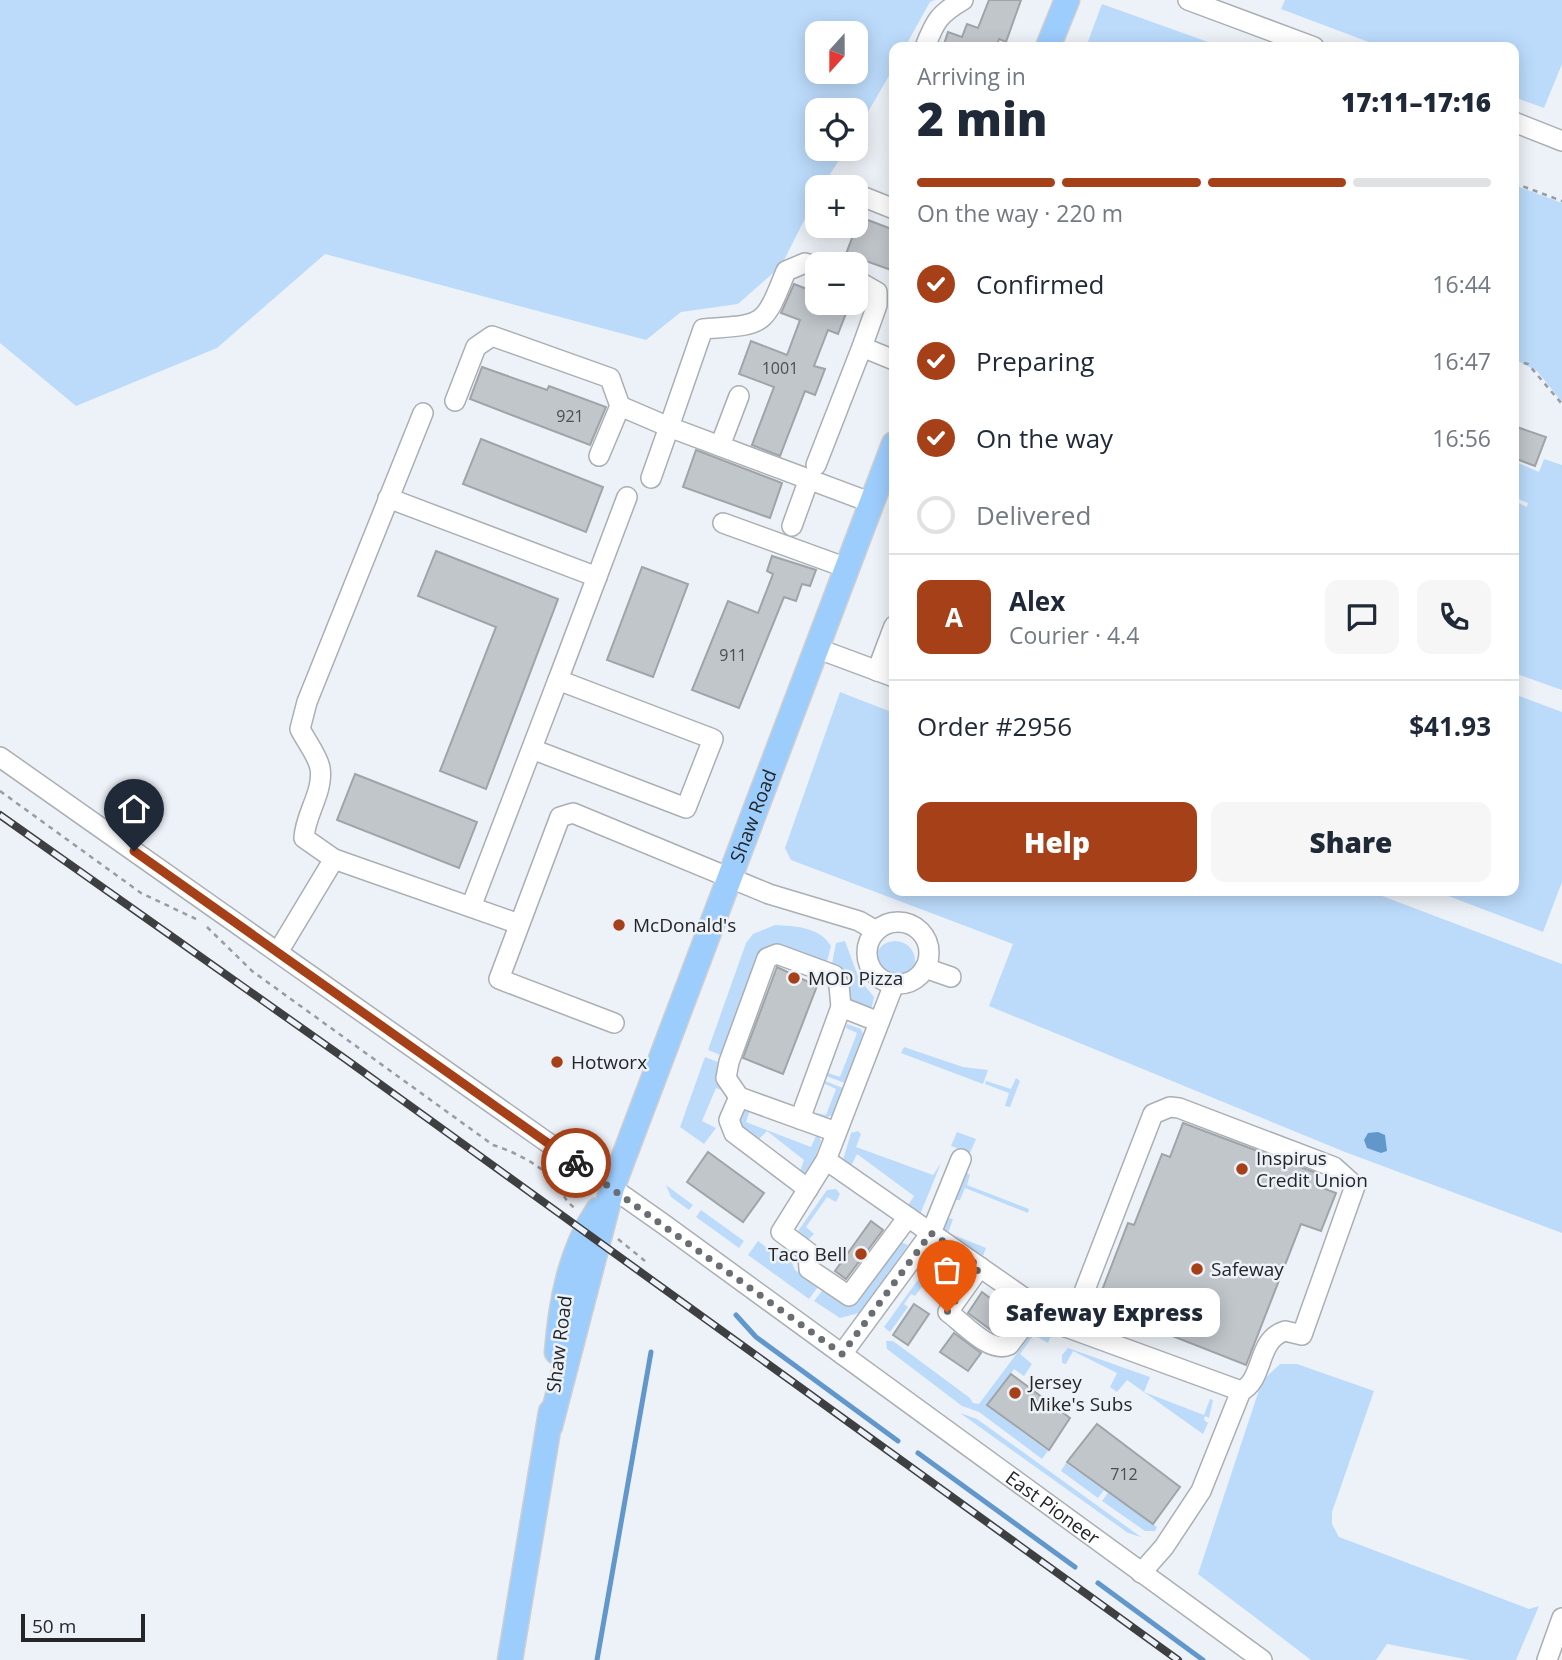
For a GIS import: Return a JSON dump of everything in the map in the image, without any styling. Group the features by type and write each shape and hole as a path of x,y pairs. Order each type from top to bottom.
{"main road":[{"path":"1050,42 1067,0"},
{"name":"Shaw Road","path":"510,1660 550,1426 567,1283 583,1233 612,1188 889,457"}],"street":[{"path":"927,42 933,25 943,12 963,0"},
{"path":"1188,0 1301,42"},
{"path":"1519,123 1560,135"},
{"path":"868,199 889,207"},
{"path":"651,478 703,329 760,323 769,313 786,271 805,262"},
{"path":"792,526 877,305 877,292 868,287"},
{"path":"877,305 889,297"},
{"path":"455,401 476,347 492,336 610,378 620,406 599,456"},
{"path":"862,347 889,358"},
{"path":"720,446 739,396"},
{"path":"620,406 720,446 812,472 872,503"},
{"path":"423,413 300,729 320,765 321,781 305,821 304,838 334,859 519,924"},
{"path":"471,907 627,497"},
{"path":"388,498 597,577"},
{"path":"723,523 847,568"},
{"path":"816,648 886,674 889,656"},
{"path":"532,749 686,808 713,739 558,680"},
{"path":"0,757 612,1188"},
{"path":"614,1023 499,979 561,817 573,813 729,879 859,921 876,931"},
{"path":"278,953 334,859"},
{"path":"911,917 927,942 929,952 925,968 914,979 894,984 876,975 867,958 867,948 876,931 911,917"},
{"path":"800,1119 841,1007 839,985 834,975 777,954 767,958 730,1057 726,1078 739,1097 836,1132"},
{"path":"925,968 951,977"},
{"path":"894,984 826,1160 781,1232 808,1252 809,1269 844,1296 853,1294 908,1217"},
{"path":"841,1007 879,1021"},
{"path":"739,1097 729,1121 734,1133 808,1189"},
{"path":"1066,1327 1079,1305 1153,1114 1170,1107 1179,1108 1335,1167 1355,1186 1302,1335 1285,1331 1268,1340 1250,1384 1241,1391 1201,1491 1164,1547 1141,1573"},
{"path":"842,1354 931,1233 961,1159"},
{"path":"826,1160 1066,1327 1241,1391"},
{"name":"East Pioneer","path":"612,1188 1262,1660"},
{"path":"980,1267 947,1312 992,1345 1002,1348 1009,1345 1038,1307"},
{"path":"1546,1660 1562,1618"}],"path":[{"path":"1519,185 1562,201"},
{"path":"1519,361 1528,364 1562,404"},
{"path":"0,791 141,893 201,922 252,971 493,1145 514,1152 549,1175 559,1186 563,1199 571,1205"}],"shaded area":[{"path":"0,0 935,0 930,2 908,42 889,42 889,76 868,112 868,98 805,98 805,161 838,161 830,175 805,175 805,219 781,266 738,304 681,312 646,340 325,254 217,348 76,406 0,343"},
{"path":"1285,0 1562,0 1562,64 1544,108 1519,99 1519,42 1369,42 1281,9"},
{"path":"1102,4 1208,42 1088,42"},
{"path":"1519,187 1562,203 1562,402 1537,371 1519,362"},
{"path":"1544,459 1562,465 1562,690 1519,675 1519,503 1527,507 1528,503 1519,499 1519,463 1539,472"},
{"path":"840,692 889,711 889,896 1382,896 1562,964 1562,1233 1345,1152 989,1006 1013,944 791,860 785,848"},
{"path":"1519,696 1562,712 1562,882 1543,932 1448,896 1519,896"},
{"path":"775,925 806,929 820,935 831,946 826,966 778,949 725,1057 708,1050 746,943 753,934"},
{"path":"845,941 859,979 874,997 871,1010 851,1004 831,969 836,943"},
{"path":"895,941 909,947 915,961 909,975 895,981 881,975 875,961 881,947"},
{"path":"847,1024 861,1029 863,1034 845,1083 826,1076 828,1073 840,1077 857,1033 846,1028"},
{"path":"904,1047 963,1067 988,1070 983,1084 901,1053"},
{"path":"705,1057 723,1064 729,1093 716,1088 702,1121 716,1128 704,1144 680,1127"},
{"path":"1016,1078 1020,1081 1010,1107 1005,1106 1009,1093 985,1084 986,1081 1011,1089"},
{"path":"825,1081 843,1088 832,1115 826,1118 812,1112 826,1115 836,1089 825,1084"},
{"path":"744,1108 750,1110 746,1122 811,1147 816,1136 819,1137 821,1141 811,1169 805,1173 800,1171 804,1160 767,1131 757,1141 739,1128"},
{"path":"858,1131 861,1134 856,1147 933,1175 941,1163 919,1217 907,1207 914,1196 857,1154 851,1166 843,1160 851,1133"},
{"path":"957,1132 976,1139 970,1153 951,1146"},
{"path":"966,1172 970,1175 967,1185 1029,1209 1028,1213 965,1188 960,1200 955,1200"},
{"path":"666,1185 693,1205 689,1210 671,1197"},
{"path":"836,1189 840,1194 836,1202 827,1197 806,1227 814,1234 808,1240 798,1231 827,1190"},
{"path":"701,1210 744,1241 739,1248 696,1217"},
{"path":"947,1218 953,1219 948,1233 986,1248 981,1261 944,1237 942,1228"},
{"path":"758,1241 778,1256 785,1247 795,1270 818,1287 809,1299 748,1255"},
{"path":"898,1241 908,1245 859,1313 840,1318 814,1301 822,1291 847,1304"},
{"path":"936,1260 953,1271 953,1276 937,1266 915,1296 911,1294 904,1304 908,1307 890,1332 884,1327 930,1263"},
{"path":"1042,1327 1051,1336 1048,1343 1034,1335 1020,1354 1032,1364 1024,1376 1014,1369 987,1406 1048,1451 1042,1459 979,1412 962,1406 887,1349 886,1341 893,1341 970,1398 973,1403 979,1404 1035,1329"},
{"path":"1068,1348 1150,1377 1144,1392 1204,1415 1210,1399 1213,1400 1209,1418 1205,1416 1204,1420 1208,1423 1203,1434 1127,1380 1117,1392 1110,1387 1117,1373 1073,1351 1066,1364 1062,1363 1062,1355"},
{"path":"1280,1364 1297,1364 1374,1391 1332,1512 1332,1524 1339,1537 1529,1609 1539,1606 1516,1660 1470,1660 1387,1644 1376,1660 1311,1660 1198,1574 1262,1381"},
{"path":"960,1413 977,1419 1141,1537 1128,1533"},
{"path":"1066,1463 1104,1490 1098,1498 1061,1471"},
{"path":"1108,1493 1157,1527 1155,1531 1145,1531 1102,1501"}],"water":[{"path":"1378,1132 1385,1135 1387,1151 1381,1153 1367,1148 1364,1140 1368,1133"}],"building":[{"path":"989,0 1021,0 1006,42 999,39 998,42 945,42 948,32 962,37 967,24 978,28"},
{"path":"868,220 889,228 889,269 868,262 868,252 847,252 852,238 868,238"},
{"path":"794,284 805,288 805,315 845,315 838,334 828,330 814,366 825,369 815,395 805,391 780,456 752,445 774,387 739,374 751,341 787,355 800,320 781,313"},
{"path":"482,367 547,390 549,386 606,407 590,445 470,399"},
{"path":"1519,428 1546,437 1535,466 1519,460"},
{"path":"481,439 603,487 586,532 463,484"},
{"path":"696,450 782,483 770,518 683,487"},
{"path":"436,551 558,599 486,789 440,771 496,627 418,596"},
{"path":"772,556 816,570 810,586 802,584 796,601 784,597 739,708 692,690 728,601 758,613 773,574 767,571"},
{"path":"642,567 688,584 653,677 607,660"},
{"path":"355,774 477,822 459,868 337,820"},
{"path":"777,967 817,986 783,1074 743,1058"},
{"name":"Safeway","path":"1183,1123 1319,1174 1315,1185 1336,1193 1321,1231 1301,1224 1246,1365 1096,1306 1128,1223 1134,1225 1162,1154 1170,1157"},
{"path":"708,1152 764,1193 743,1222 687,1182"},
{"name":"Taco Bell","path":"871,1221 883,1230 846,1279 835,1271"},
{"path":"982,1292 1010,1313 995,1333 968,1313"},
{"path":"914,1304 929,1314 908,1345 893,1335"},
{"path":"954,1333 981,1353 968,1371 940,1352"},
{"path":"1011,1374 1070,1418 1049,1450 987,1405"},
{"path":"1097,1424 1180,1487 1153,1524 1067,1462"}],"waterway":[{"path":"736,1315 756,1337 898,1441"},
{"path":"597,1660 651,1352"},
{"path":"918,1453 1075,1567"},
{"path":"1098,1583 1203,1660"}],"railway":[{"path":"0,815 344,1058 1178,1660"}],"way so far":[{"path":"576,1163 842,1354 931,1233 980,1267 947,1312"}],"place":[{"name":"McDonald's","path":"619,925"},
{"name":"MOD Pizza","path":"794,978"},
{"name":"Hotworx","path":"557,1062"},
{"name":"Inspirus Credit Union","path":"1242,1169"},
{"name":"Taco Bell","path":"861,1254"},
{"name":"Safeway","path":"1197,1269"},
{"name":"Safeway Express","path":"947,1312"},
{"name":"Jersey Mike's Subs","path":"1015,1393"}],"route":[{"path":"134,851 576,1163"}]}
